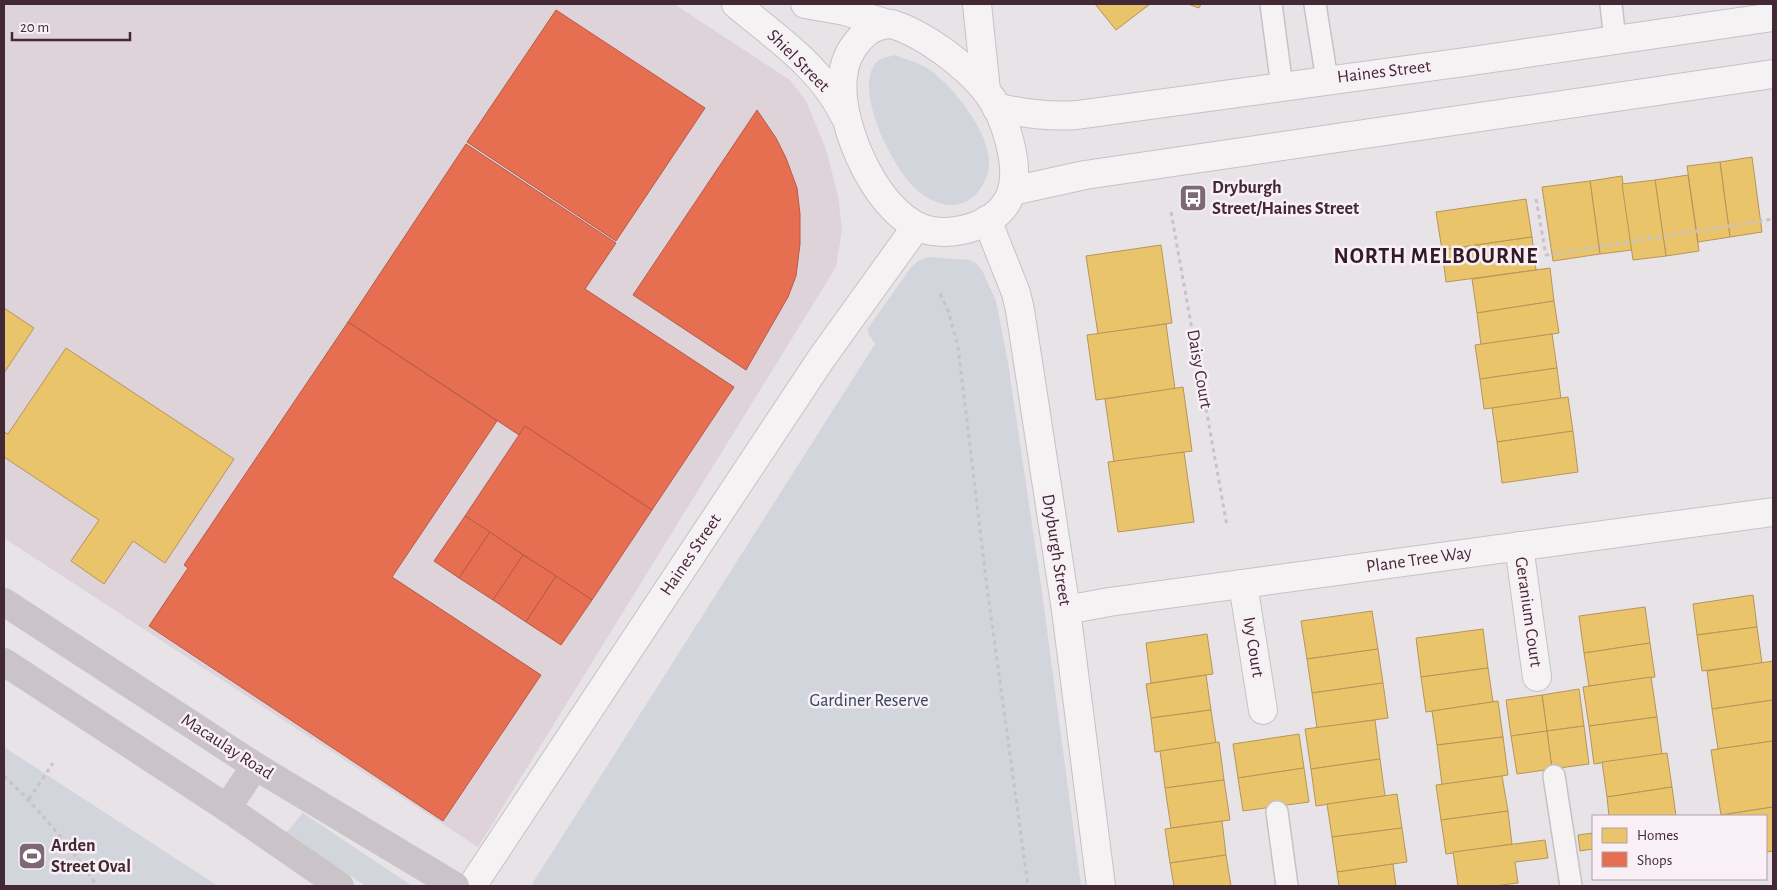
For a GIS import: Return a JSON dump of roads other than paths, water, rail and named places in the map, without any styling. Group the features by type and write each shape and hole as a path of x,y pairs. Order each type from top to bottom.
{"main road":[{"name":"Macaulay Road","path":"4,602 254,766 455,886"},
{"path":"4,662 227,808 340,886"},
{"path":"227,808 254,766"}],"street":[{"name":"Shiel Street","path":"736,4 784,43 815,73 838,104 848,126"},
{"path":"805,4 890,17 957,63 991,99"},
{"path":"890,17 866,33 852,50 846,62 842,78 848,126 876,187 890,205 916,227 929,231 954,232 976,226 987,220 1004,206 1012,191 1012,154 1003,124 991,99 977,4"},
{"name":"Haines Street","path":"991,99 1031,115 1054,116 1282,87 1773,17"},
{"path":"1012,191 1085,175 1773,74"},
{"name":"Dryburgh Street","path":"987,220 1016,293 1020,310 1066,610 1101,886"},
{"name":"Haines Street","path":"472,886 821,359 916,227"},
{"name":"Plane Tree Way","path":"1066,610 1109,602 1773,512"},
{"name":"Geranium Court","path":"1519,546 1537,677"},
{"name":"Ivy Court","path":"1243,584 1263,710"}],"lane":[{"path":"1271,4 1282,87"},
{"path":"1315,4 1327,80"},
{"path":"1610,4 1615,41"},
{"path":"1554,776 1570,886"},
{"path":"1277,812 1287,886"}],"place":[{"name":"Dryburgh Street/Haines Street","path":"1193,198"},
{"name":"Arden Street Oval","path":"32,856"}],"district":[{"name":"NORTH MELBOURNE","path":"1436,256"}],"park label":[{"name":"Gardiner Reserve","path":"869,701"}]}
